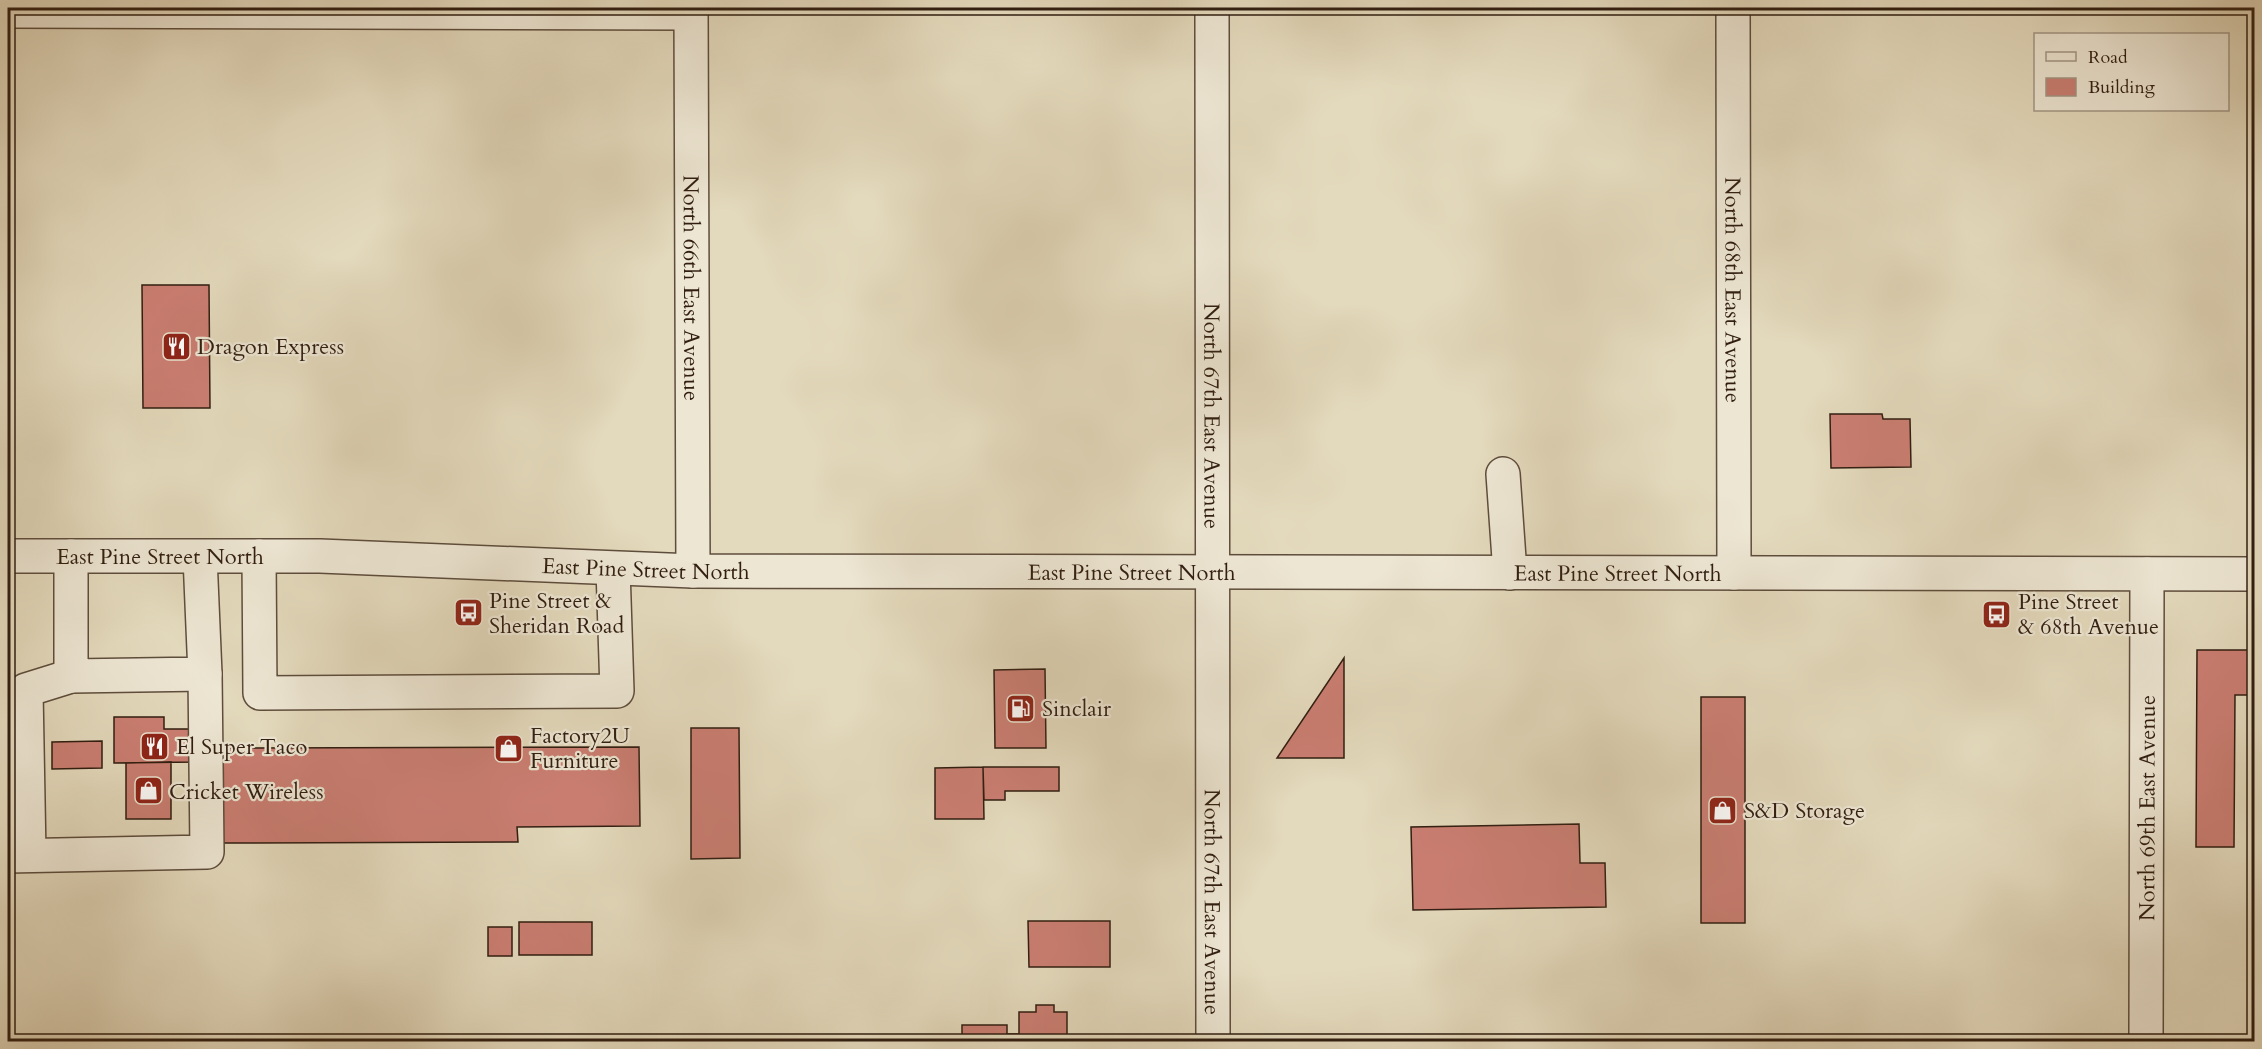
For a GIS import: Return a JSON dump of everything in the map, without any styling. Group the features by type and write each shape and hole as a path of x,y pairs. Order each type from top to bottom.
{"street":[{"name":"North 67th East Avenue","path":"1212,8 1213,1041"},
{"name":"North 68th East Avenue","path":"1734,8 1734,573"},
{"path":"8,11 691,10"},
{"name":"North 66th East Avenue","path":"691,10 693,571"},
{"path":"1503,474 1510,573"},
{"name":"East Pine Street North","path":"8,556 320,556 693,571 2254,574"},
{"path":"71,556 71,676"},
{"path":"259,556 260,693 617,692 613,569"},
{"path":"200,557 205,674 207,852 18,856 16,690 71,676 205,674"},
{"name":"North 69th East Avenue","path":"2146,1041 2147,574"}],"building":[{"name":"Dragon Express","path":"142,285 209,285 210,408 143,408"},
{"path":"1830,414 1882,414 1883,419 1910,419 1911,467 1831,468"},
{"path":"2197,650 2253,650 2253,695 2235,695 2234,847 2196,847"},
{"path":"1344,658 1344,758 1277,758"},
{"path":"1045,669 1046,748 995,748 994,670"},
{"name":"S&D Storage","path":"1701,697 1745,697 1745,923 1701,923"},
{"name":"El Super Taco","path":"114,717 164,717 164,729 196,729 196,762 114,763"},
{"path":"691,728 739,728 740,858 691,859"},
{"path":"102,741 102,768 52,769 52,742"},
{"path":"639,747 640,826 517,827 518,842 220,843 219,748"},
{"name":"Cricket Wireless","path":"171,762 171,819 126,819 126,763"},
{"path":"983,767 984,819 935,819 935,768"},
{"path":"983,767 1059,767 1059,791 1005,791 1005,800 984,800"},
{"path":"1579,824 1580,863 1605,863 1606,907 1413,910 1411,827"},
{"path":"1028,921 1110,921 1110,967 1029,967"},
{"path":"519,922 592,922 592,955 519,955"},
{"path":"488,927 512,927 512,956 488,956"},
{"path":"1036,1005 1054,1005 1054,1012 1067,1012 1067,1042 962,1042 962,1025 1007,1025 1007,1034 1019,1034 1019,1012 1036,1012"}],"place":[{"name":"Dragon Express","path":"176,346"},
{"name":"Pine Street & Sheridan Road","path":"468,613"},
{"name":"Pine Street & 68th Avenue","path":"1997,614"},
{"name":"Sinclair","path":"1021,708"},
{"name":"El Super Taco","path":"155,746"},
{"name":"Factory2U Furniture","path":"509,748"},
{"name":"Cricket Wireless","path":"148,791"},
{"name":"S&D Storage","path":"1723,810"}]}
